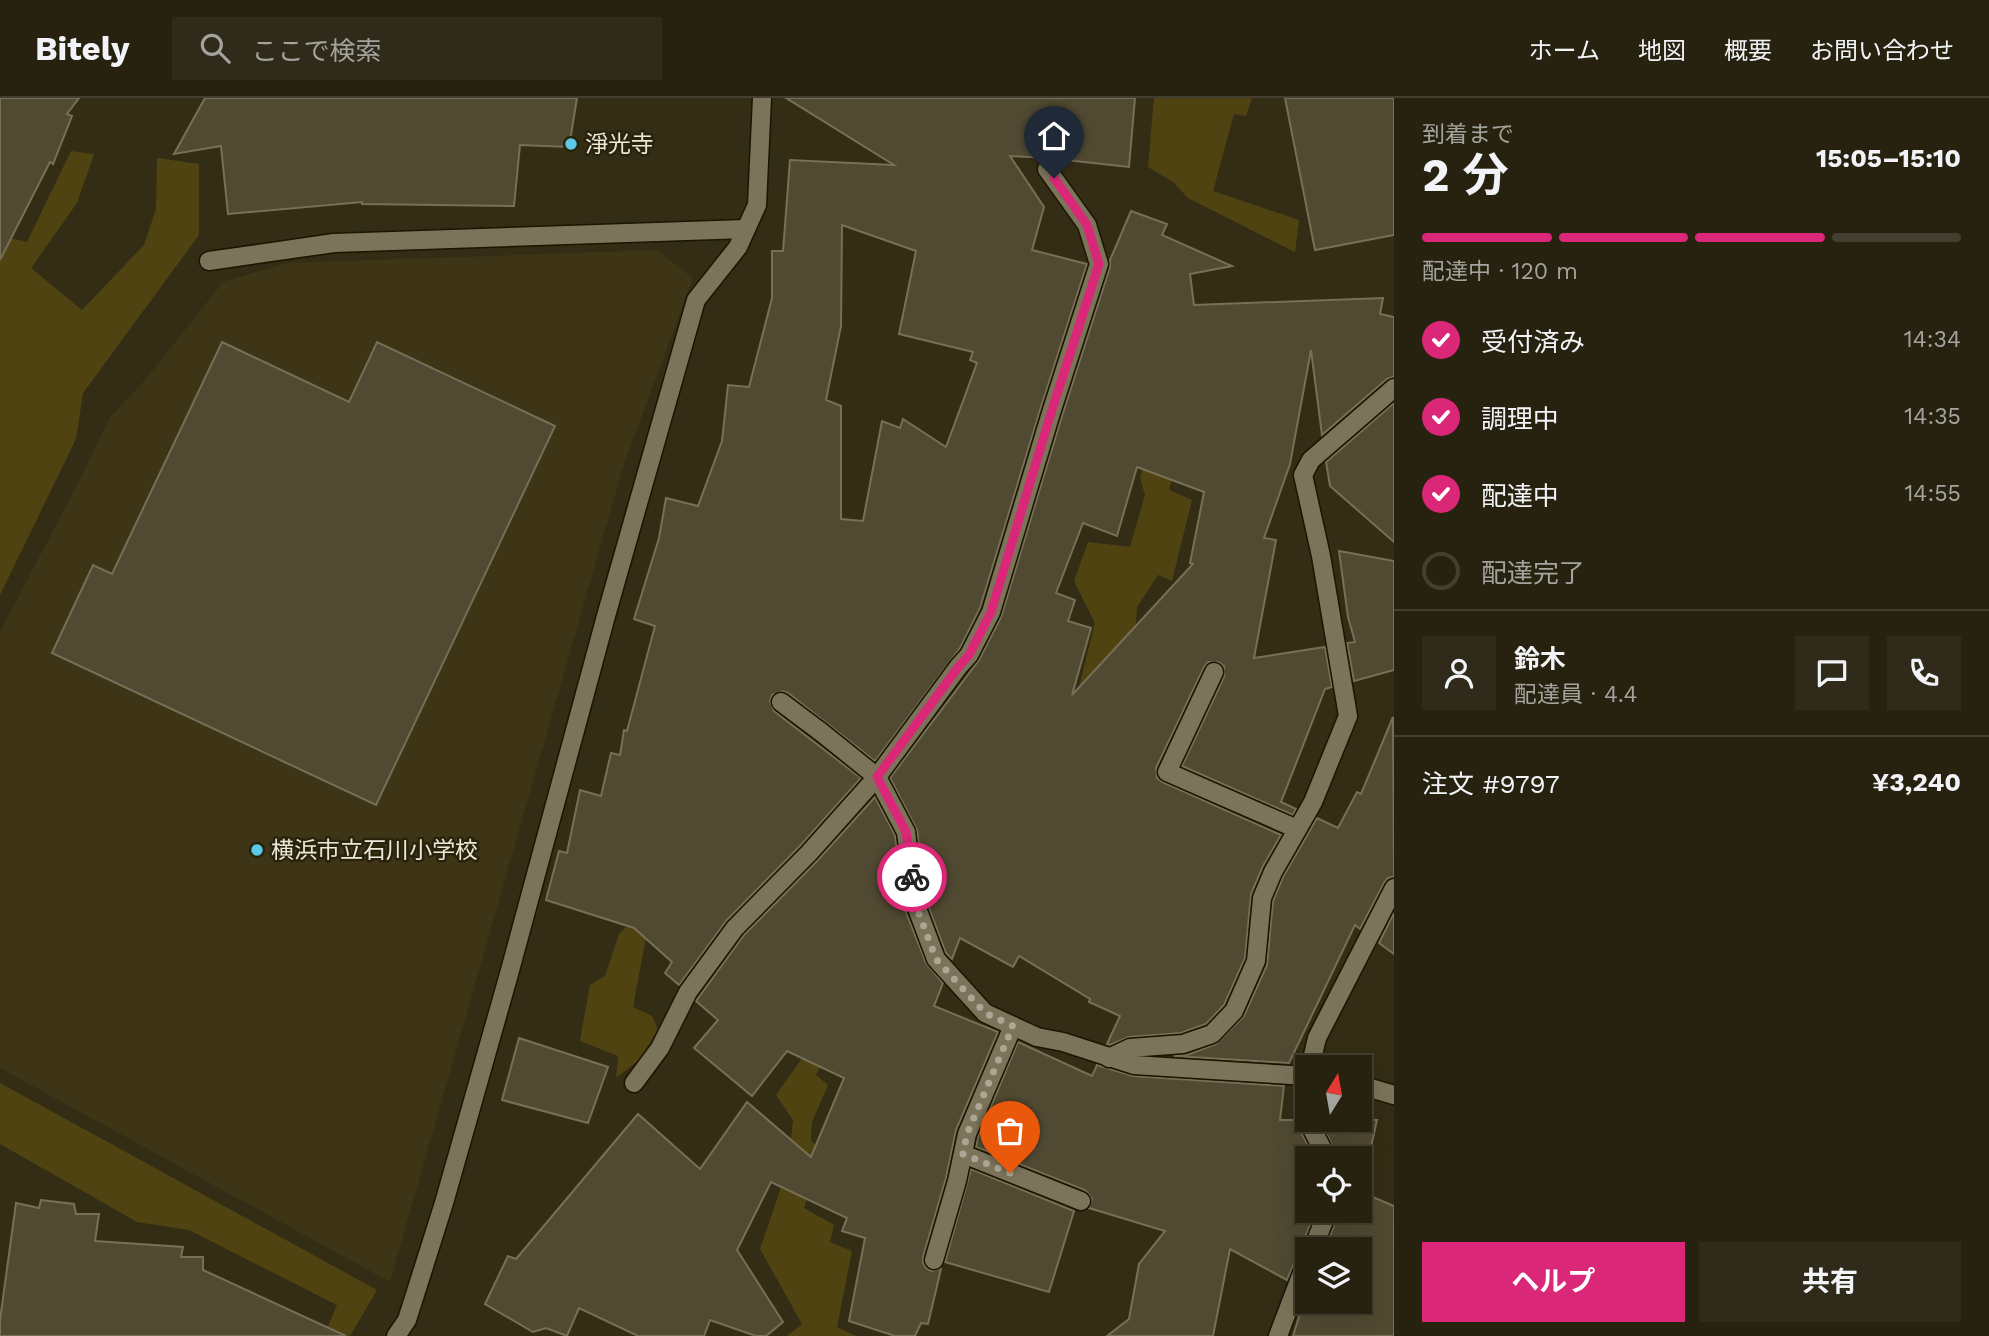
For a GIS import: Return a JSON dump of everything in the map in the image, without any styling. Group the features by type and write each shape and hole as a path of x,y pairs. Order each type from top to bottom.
{"street":[{"path":"396,1336 407,1320 444,1203 696,300 738,247 757,205 762,98"},
{"path":"634,1083 660,1048 688,992 735,928 809,853 877,777 969,655 991,612 1099,264 1087,225 1047,169"},
{"path":"209,261 334,243 746,229"},
{"path":"1109,1058 1130,1048 1183,1044 1212,1034 1234,1011 1255,961 1262,898 1273,872 1313,802 1348,716 1321,556 1303,475 1311,460 1394,388"},
{"path":"1214,672 1167,772 1297,830"},
{"path":"781,702 877,777 906,832 915,903 936,959 985,1013 1037,1037 1063,1042 1143,1067 1295,1075"},
{"path":"1313,1055 1317,1038 1394,888"},
{"path":"934,1260 957,1181 967,1134 1013,1026"},
{"path":"1372,1089 1394,1095"},
{"path":"963,1154 1082,1201"},
{"path":"1278,1336 1295,1292"}],"shaded area":[{"path":"1154,98 1252,98 1246,116 1234,114 1213,191 1299,220 1295,252 1188,198 1173,182 1148,167"},
{"path":"71,151 94,154 77,203 31,268 82,310 144,245 156,209 157,158 199,164 199,235 83,393 76,439 0,595 0,240 2,236 27,242"},
{"name":"横浜市立石川小学校","path":"657,250 693,278 623,467 390,1282 0,1068 0,632 110,417 145,380 223,282 288,263"},
{"path":"1181,319 1210,330 1169,490 1192,500 1172,581 1158,575 1137,607 1136,623 1121,658 1074,707 1095,623 1074,581 1088,542 1130,547 1145,495 1140,478"},
{"path":"661,891 676,898 645,942 633,1007 652,1016 658,1030 639,1060 616,1078 618,1056 580,1041 590,985 605,976 619,934"},
{"path":"836,1010 848,1015 816,1075 828,1085 812,1122 811,1141 822,1150 804,1208 834,1225 830,1242 852,1251 837,1327 856,1336 787,1336 802,1324 760,1249 788,1167 793,1120 776,1095"},
{"path":"0,1083 377,1290 350,1336 324,1336 337,1305 189,1230 137,1222 0,1144"}],"building":[{"path":"0,98 79,98 67,114 72,116 53,164 50,162 0,260"},
{"path":"205,98 577,98 569,147 520,145 514,206 362,202 228,214 221,146 174,154"},
{"path":"786,98 1135,98 1129,167 1010,156 1044,207 1032,250 1087,264 980,608 960,648 875,761 788,693 782,691 772,695 770,701 774,711 861,778 801,845 727,920 679,985 665,973 672,962 634,928 546,900 559,851 567,853 580,790 601,796 611,753 620,755 624,730 627,731 655,626 634,619 659,538 666,498 698,506 722,441 728,385 749,387 772,298 772,251 783,251 790,160 894,165","holes":["842,225 916,251 899,334 973,352 970,360 977,363 946,447 903,419 900,428 882,421 863,521 841,519 841,406 826,400 841,326"]},
{"path":"1285,98 1394,98 1394,235 1315,250"},
{"path":"1131,211 1167,224 1162,235 1232,266 1190,274 1194,305 1383,298 1380,314 1394,317 1394,377 1387,379 1322,435 1311,350 1290,464 1264,538 1276,540 1254,658 1325,647 1332,687 1325,689 1281,802 1296,809 1293,815 1182,766 1224,677 1224,666 1218,662 1208,662 1204,667 1156,768 1157,778 1162,782 1281,835 1251,894 1245,958 1224,1005 1206,1024 1181,1033 1129,1037 1110,1045 1107,1044 1120,1016 1089,1002 1090,999 1019,956 1013,967 960,938 952,959 946,953 926,900 917,830 890,778 979,660 1001,617 1110,260","holes":["1137,467 1204,492 1190,563 1193,564 1072,695 1091,628 1068,621 1075,600 1056,593 1083,523 1117,536"]},
{"path":"222,342 349,402 377,342 555,426 376,805 52,653 93,565 112,574"},
{"path":"1394,403 1394,542 1330,486 1326,462"},
{"path":"1339,551 1394,561 1394,670 1354,681 1347,643 1355,642 1348,617"},
{"path":"1393,717 1394,877 1388,878 1384,883 1360,929 1355,925 1289,1063 1174,1056 1187,1055 1216,1044 1244,1016 1267,965 1273,901 1283,877 1317,818 1338,828 1357,792 1361,794"},
{"path":"875,797 895,835 904,907 926,963 943,983 934,1006 998,1032 956,1130 946,1178 923,1257 926,1268 931,1271 941,1269 928,1324 921,1323 915,1336 895,1336 849,1321 865,1238 842,1231 847,1218 771,1182 737,1250 783,1322 766,1336 756,1336 710,1320 704,1336 638,1336 579,1308 567,1336 546,1328 533,1332 485,1304 508,1256 516,1259 638,1114 700,1169 747,1102 811,1157 844,1078 787,1051 752,1096 694,1048 718,1020 696,1001 744,935"},
{"path":"1394,913 1394,954 1379,943"},
{"path":"519,1038 608,1067 588,1123 502,1100"},
{"path":"1018,1042 1092,1076 1097,1065 1133,1076 1284,1086 1280,1120 1295,1120 1295,1132 1301,1132 1308,1146 1295,1146 1295,1223 1311,1223 1305,1237 1295,1237 1295,1261 1287,1280 1230,1249 1213,1336 1107,1336 1129,1319 1139,1264 1165,1231 1089,1208 1092,1199 1085,1190 976,1147"},
{"path":"1372,1120 1377,1120 1371,1146 1332,1146 1326,1132 1372,1132"},
{"path":"971,1169 1074,1211 1049,1292 945,1262"},
{"path":"1372,1197 1394,1206 1394,1336 1293,1336 1300,1314 1372,1314 1372,1237 1330,1237 1335,1223 1372,1223"},
{"path":"41,1200 74,1204 76,1214 99,1214 95,1241 183,1247 181,1257 203,1257 203,1270 346,1336 0,1336 16,1203 39,1208"}],"way so far":[{"path":"912,877 915,903 936,959 985,1013 1013,1026 967,1134 963,1154 1010,1173"}],"place":[{"name":"淨光寺","path":"571,144"},
{"name":"横浜市立石川小学校","path":"257,850"}],"route":[{"path":"912,877 906,832 877,777 969,655 991,612 1099,264 1087,225 1054,178"}]}
